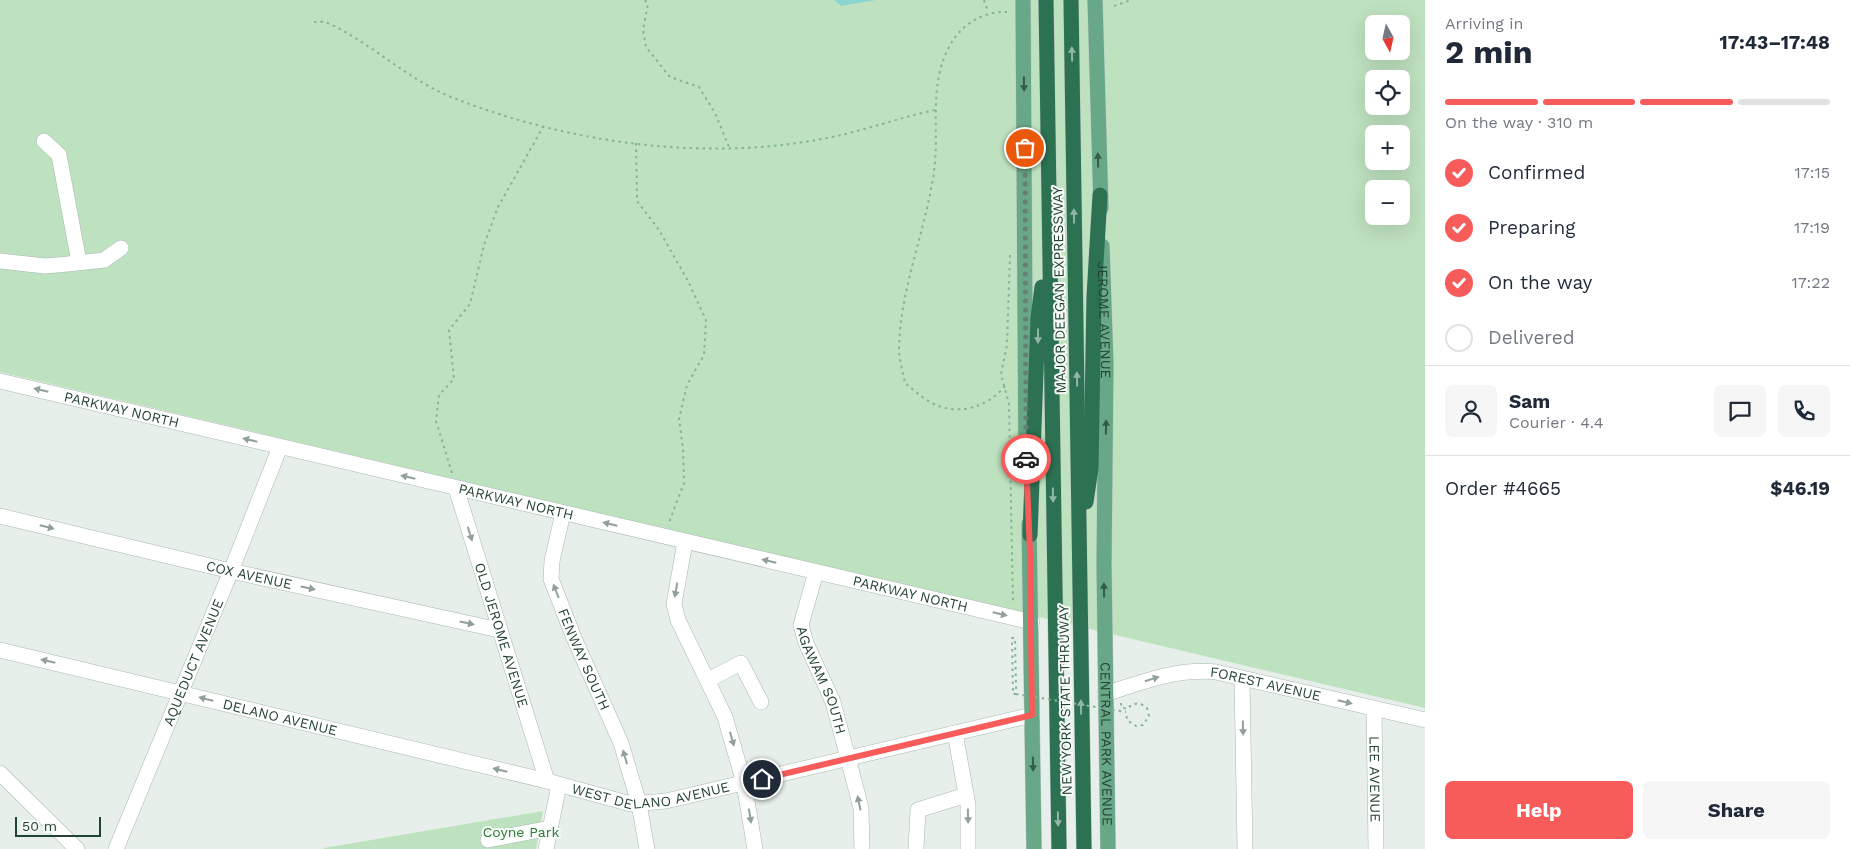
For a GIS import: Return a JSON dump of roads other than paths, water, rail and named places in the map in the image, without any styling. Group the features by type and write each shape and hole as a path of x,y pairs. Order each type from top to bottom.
{"highway":[{"name":"MAJOR DEEGAN EXPRESSWAY","path":"1046,0 1055,626"},
{"name":"MAJOR DEEGAN EXPRESSWAY","path":"1071,0 1079,550"},
{"path":"1079,550 1091,468 1094,297 1100,195"},
{"path":"1030,535 1038,318 1049,236"},
{"name":"NEW YORK STATE THRUWAY","path":"1079,550 1084,849"},
{"name":"NEW YORK STATE THRUWAY","path":"1055,626 1058,849"}],"main road":[{"path":"1023,0 1026,229 1024,415 1030,535 1034,849"},
{"name":"JEROME AVENUE","path":"1095,0 1106,373 1104,639"},
{"name":"CENTRAL PARK AVENUE","path":"1104,639 1108,849"}],"street":[{"path":"44,141 59,155 79,262"},
{"path":"0,261 45,266 104,260 120,248"},
{"name":"PARKWAY NORTH","path":"0,381 1032,622"},
{"name":"AQUEDUCT AVENUE","path":"116,849 280,447"},
{"name":"OLD JEROME AVENUE","path":"456,488 498,630 553,783 550,828 546,849"},
{"name":"FENWAY SOUTH","path":"563,513 552,561 551,579 574,638 621,743 639,804 647,849"},
{"name":"COX AVENUE","path":"0,516 231,571 498,630"},
{"path":"686,542 674,604 678,620 725,716 744,783 755,849"},
{"name":"AGAWAM SOUTH","path":"816,572 801,625 806,643 833,702 861,808 862,849"},
{"name":"DELANO AVENUE","path":"0,650 553,783"},
{"path":"708,680 742,663 760,702"},
{"name":"FOREST AVENUE","path":"1105,694 1169,674 1188,671 1216,672 1425,720"},
{"path":"1242,679 1245,849"},
{"name":"LEE AVENUE","path":"1374,709 1376,849"},
{"name":"WEST DELANO AVENUE","path":"553,783 631,804 666,801 1032,715"},
{"path":"955,733 966,795 968,849"},
{"path":"0,773 77,849"},
{"path":"916,849 918,810 966,795"},
{"path":"488,840 550,828"}],"water":[{"path":"834,0 876,0 841,6"}],"park label":[{"name":"Coyne Park","path":"521,832"}]}
